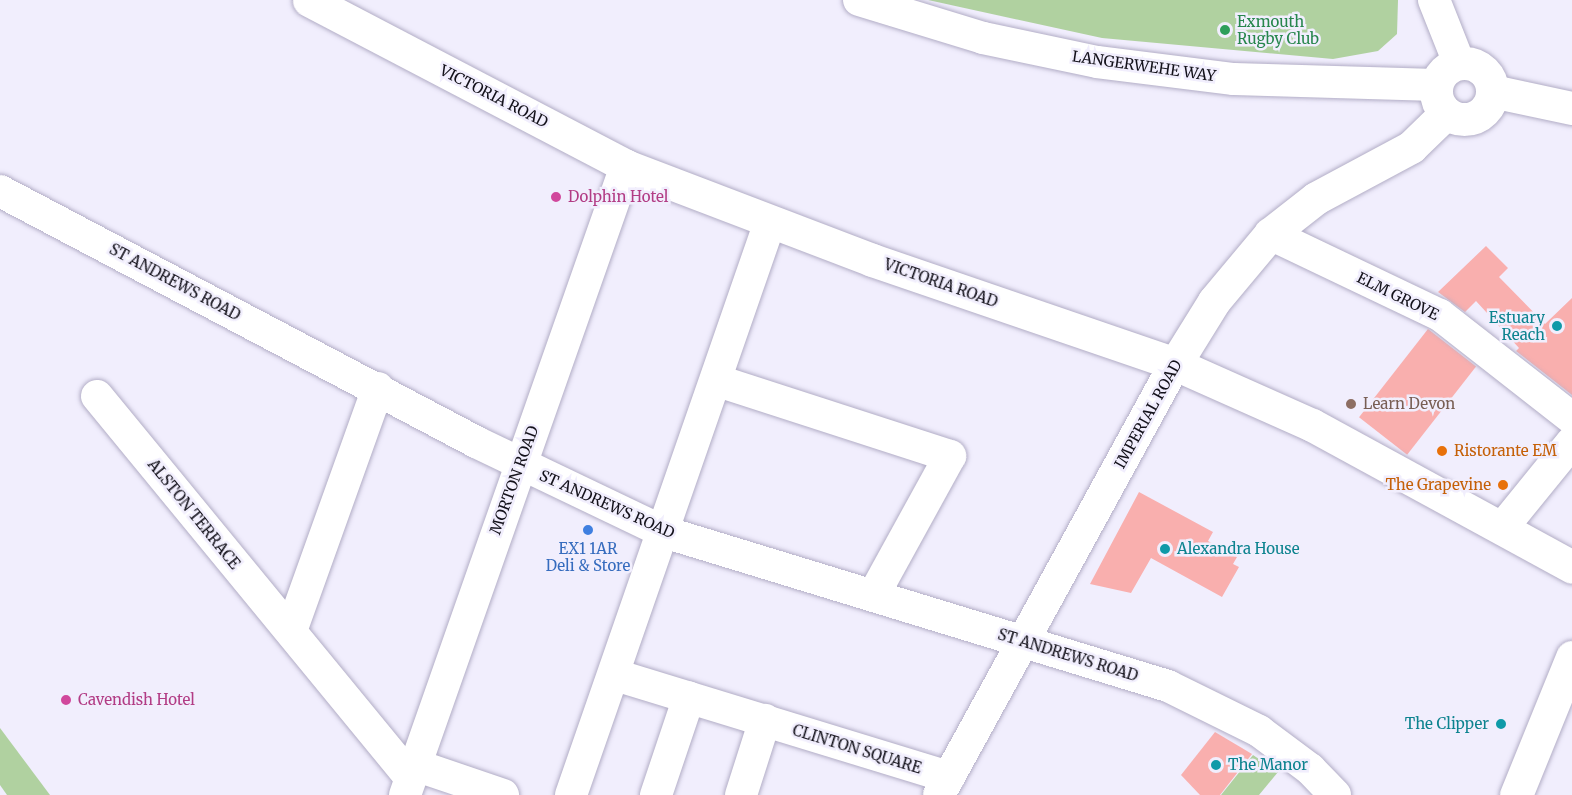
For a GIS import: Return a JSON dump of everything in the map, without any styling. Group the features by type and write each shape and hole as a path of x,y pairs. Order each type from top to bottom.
{"street":[{"name":"VICTORIA ROAD","path":"309,0 626,166 770,222 1175,364 1312,425 1503,527 1572,567"},
{"name":"LANGERWEHE WAY","path":"859,0 983,38 1097,62 1234,79 1447,87"},
{"path":"1434,0 1447,87 1466,119 1481,114 1492,91"},
{"path":"1447,87 1482,70 1492,91"},
{"name":"IMPERIAL ROAD","path":"944,786 1175,364 1214,301 1270,234 1316,198 1411,147 1447,87"},
{"path":"1492,91 1572,108"},
{"name":"MORTON ROAD","path":"410,779 626,166"},
{"name":"ST ANDREWS ROAD","path":"0,191 520,463 664,531 1168,686 1219,710 1279,746 1335,795"},
{"path":"571,795 718,381 770,222"},
{"name":"ELM GROVE","path":"1270,234 1440,315 1572,418"},
{"path":"718,381 950,456 874,594"},
{"path":"291,631 378,388"},
{"name":"ALSTON TERRACE","path":"97,396 410,779"},
{"path":"1503,527 1572,442"},
{"path":"1516,795 1572,657"},
{"name":"CLINTON SQUARE","path":"615,675 765,720 944,786"},
{"path":"656,795 689,697"},
{"path":"741,795 765,720"},
{"path":"410,779 503,795"}],"green space":[{"name":"Exmouth Rugby Club","path":"928,0 1398,0 1397,34 1378,51 1333,59 1102,38"},
{"path":"0,728 50,795 7,795 0,785"},
{"path":"1253,755 1278,772 1259,795 1221,795"}],"building":[{"path":"1486,246 1508,268 1499,277 1545,324 1572,298 1572,395 1516,351 1519,348 1476,301 1465,312 1438,292"},
{"path":"1428,329 1476,367 1407,455 1359,417"},
{"name":"Alexandra House","path":"1139,492 1213,532 1208,541 1237,557 1233,564 1239,567 1222,597 1151,558 1131,593 1090,584"},
{"name":"The Manor","path":"1215,732 1252,754 1220,795 1200,795 1181,775"}],"place":[{"name":"Exmouth Rugby Club","path":"1225,30"},
{"name":"Dolphin Hotel","path":"556,197"},
{"name":"Estuary Reach","path":"1557,326"},
{"name":"Learn Devon","path":"1351,404"},
{"name":"Ristorante EM","path":"1442,451"},
{"name":"The Grapevine","path":"1503,485"},
{"name":"EX1 1AR Deli & Store","path":"588,530"},
{"name":"Alexandra House","path":"1165,549"},
{"name":"Cavendish Hotel","path":"66,700"},
{"name":"The Clipper","path":"1501,724"},
{"name":"The Manor","path":"1216,765"}]}
